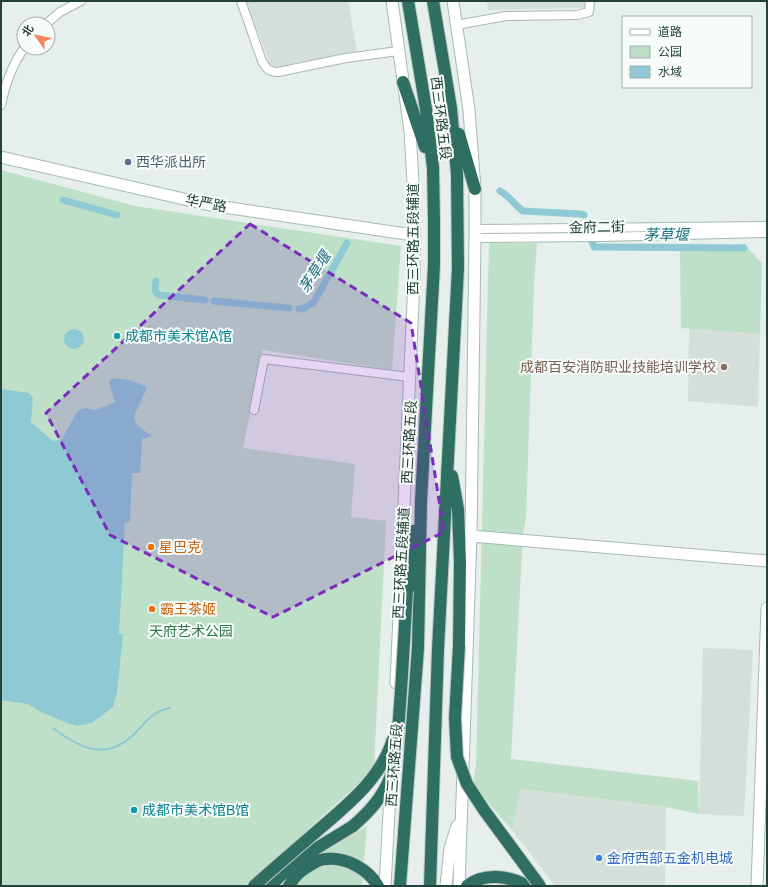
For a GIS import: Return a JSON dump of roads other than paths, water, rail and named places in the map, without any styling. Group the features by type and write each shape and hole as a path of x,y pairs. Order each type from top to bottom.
{"highway":[{"name":"西三环路五段","path":"400,886 418,648 421,501 434,265 433,168 426,109 408,1"},
{"name":"西三环路五段","path":"430,886 438,649 458,268 457,174 451,108 433,1"},
{"path":"403,82 433,168"},
{"path":"451,108 475,189"},
{"path":"448,459 458,509 460,562 459,646 455,718 457,757 467,784 536,885"},
{"path":"271,886 281,874 296,862 353,826 370,810 383,793 391,777 395,758 399,716 407,591 414,526 421,501"},
{"path":"254,886 356,797 371,780 383,762 399,716"},
{"path":"289,886 297,875 309,866 324,859 344,860 361,868 375,880 378,886"},
{"path":"467,886 485,878 501,877 536,885"}],"main road":[{"name":"西三环路五段辅道","path":"385,886 414,280 414,201 410,131 392,1"},
{"path":"453,1 469,110 475,189 471,536 459,886"},
{"name":"华严路","path":"1,157 210,205 413,235"},
{"path":"471,536 767,561"},
{"path":"758,886 767,608"},
{"path":"446,886 450,848 461,814"},
{"path":"387,855 393,886"}],"street":[{"path":"55,16 81,1"},
{"path":"241,1 262,61 265,67 271,72 278,72 346,58 398,51"},
{"path":"456,25 506,16 577,15 589,12 590,1"},
{"path":"1,105 5,88 19,56"},
{"name":"金府二街","path":"475,233 767,226"},
{"name":"金府二街","path":"475,233 601,237 767,233"},
{"path":"254,410 264,359 409,377"}],"water":[{"path":"74,329 81,332 84,339 81,346 74,349 67,346 64,339 67,332"},
{"path":"111,379 130,380 147,388 134,419 139,427 152,436 142,439 140,473 132,473 130,522 125,522 119,634 123,634 117,693 113,707 92,723 77,726 41,712 28,704 1,700 1,389 29,393 33,398 31,422 53,441 62,439 78,410 86,408 95,410 115,402 109,383"}],"waterway":[{"name":"茅草堰","path":"500,191 523,211 584,215"},
{"name":"茅草堰","path":"63,200 117,215"},
{"name":"茅草堰","path":"592,242 594,247 744,248"},
{"name":"茅草堰","path":"299,309 304,308 314,302 347,243"},
{"name":"茅草堰","path":"156,281 155,287 157,294 159,295 205,300"},
{"name":"茅草堰","path":"214,301 289,308"},
{"path":"53,728 62,735 82,746 101,750 121,744 131,737 157,712 170,708"}],"place":[{"name":"西华派出所","path":"128,162"},
{"name":"成都市美术馆A馆","path":"117,336"},
{"name":"成都百安消防职业技能培训学校","path":"724,367"},
{"name":"星巴克","path":"151,547"},
{"name":"霸王茶姬","path":"152,609"},
{"name":"成都市美术馆B馆","path":"134,810"},
{"name":"金府西部五金机电城","path":"599,858"}],"park label":[{"name":"天府艺术公园","path":"191,631"}]}
